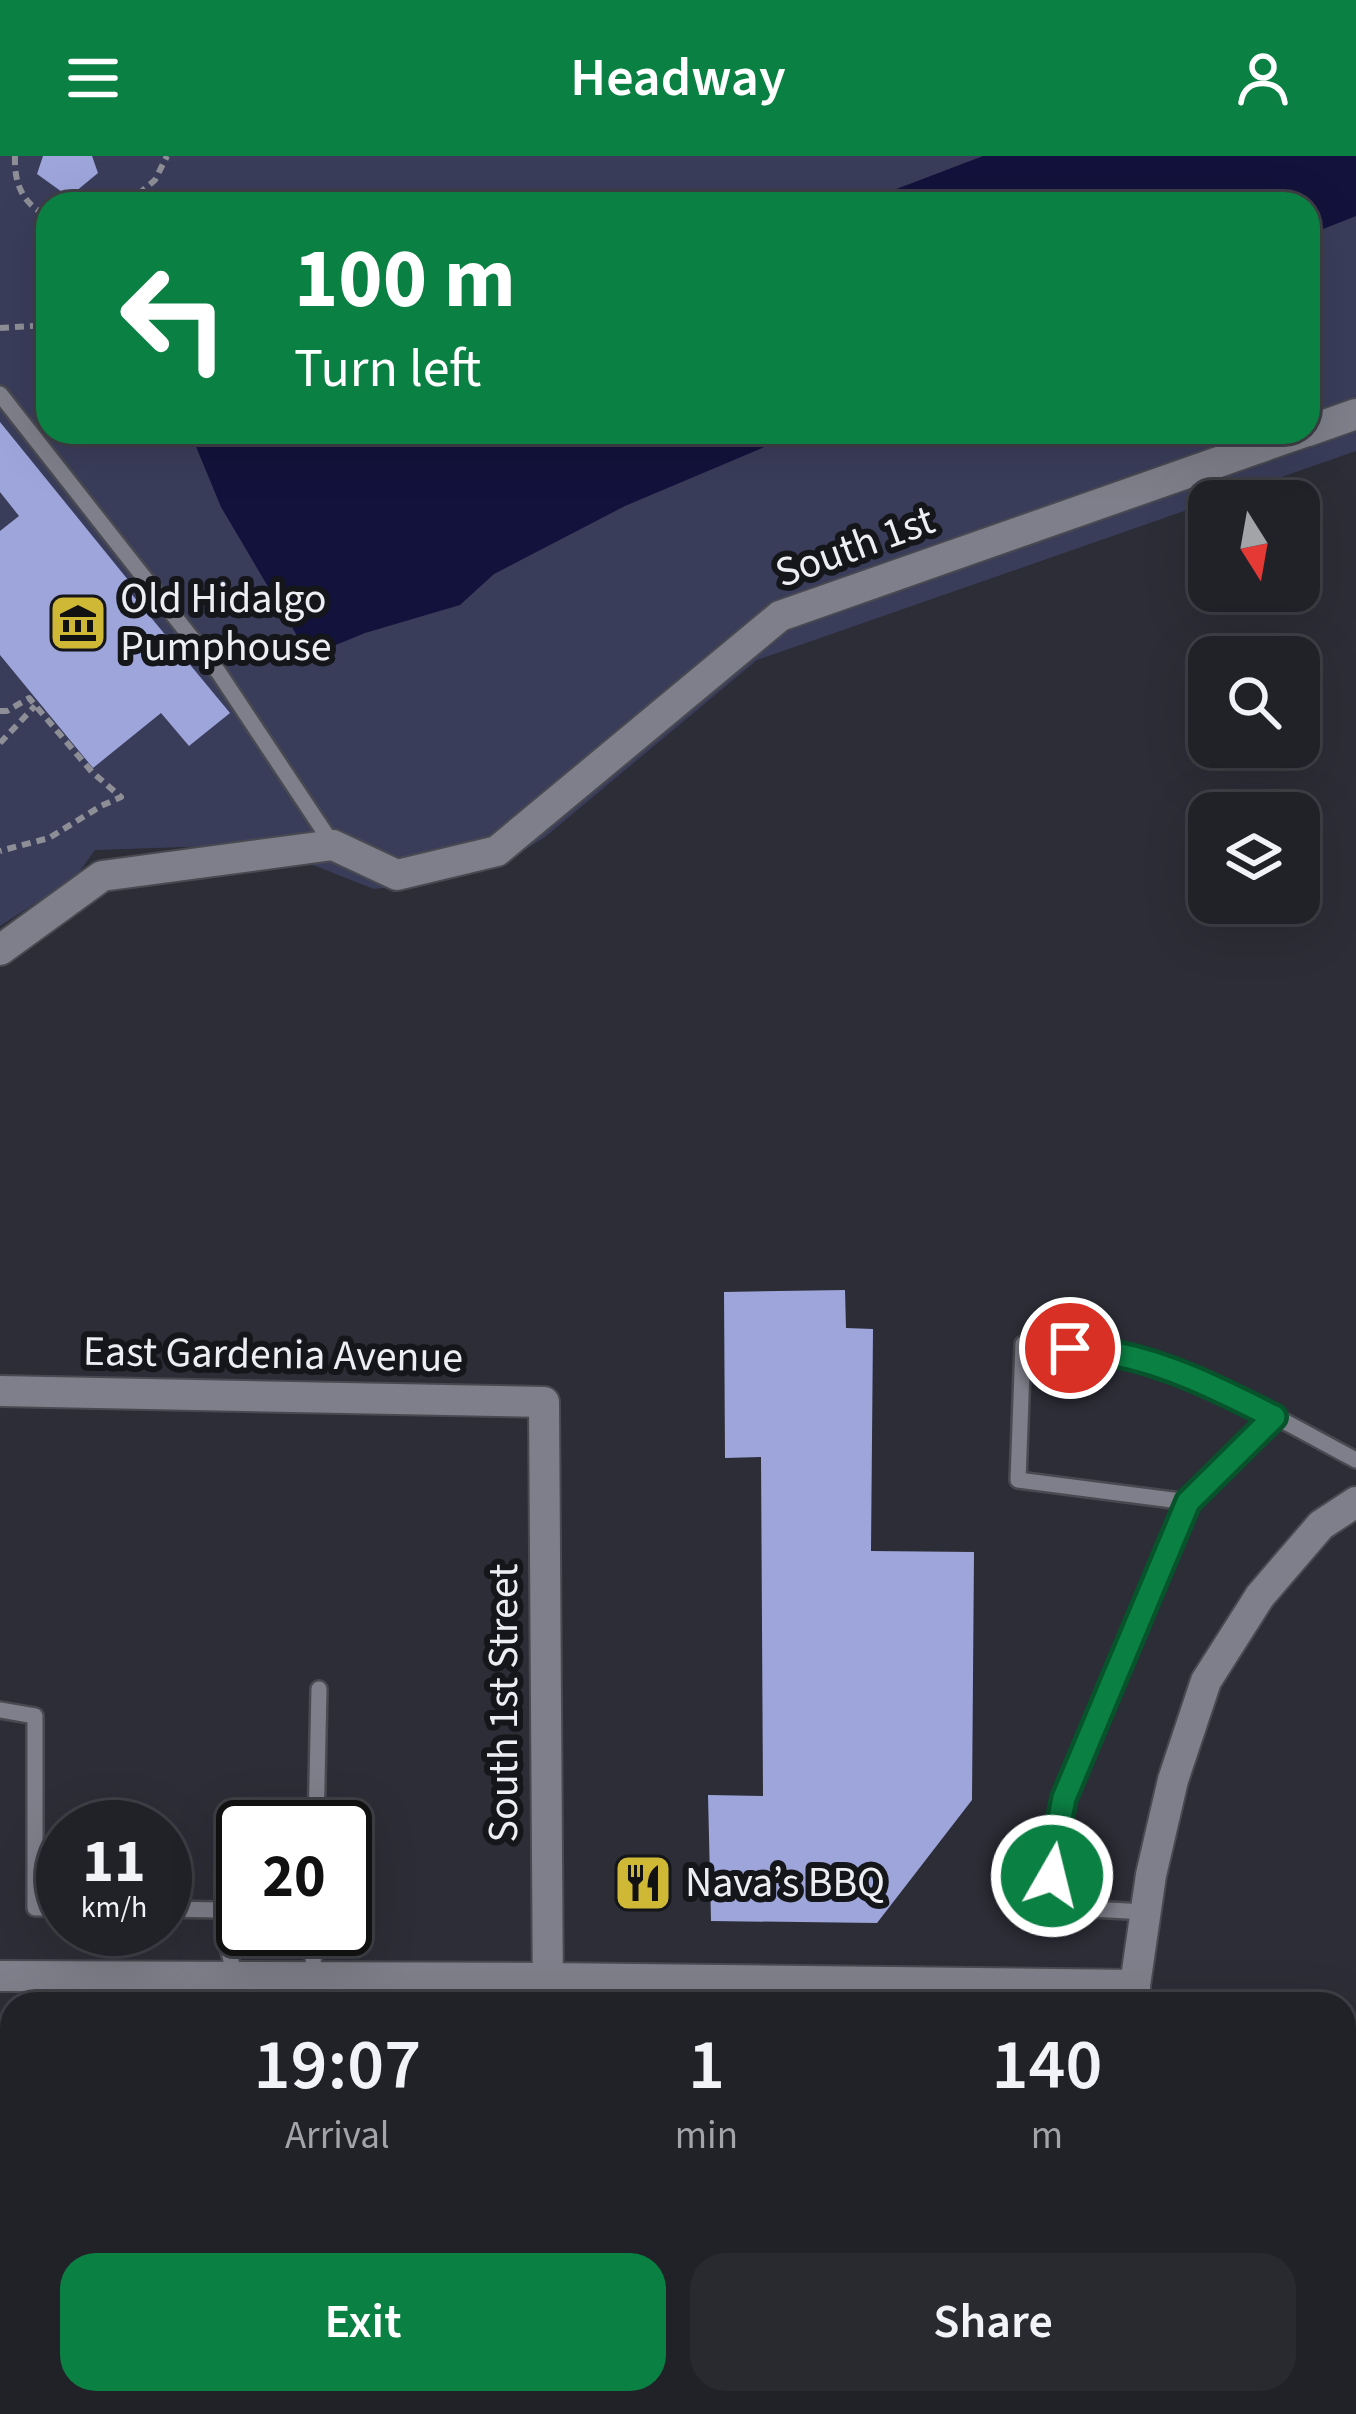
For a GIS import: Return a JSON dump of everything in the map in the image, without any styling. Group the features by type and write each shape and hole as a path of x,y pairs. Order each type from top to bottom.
{"street":[{"name":"South 1st","path":"1320,426 1356,414"},
{"name":"South 1st","path":"333,845 397,875 496,851 780,616 1269,444"},
{"path":"0,950 102,876 333,845"},
{"name":"East Gardenia Avenue","path":"0,1391 544,1402"},
{"name":"South 1st Street","path":"544,1402 548,1991"},
{"path":"1135,1992 1151,1875 1173,1780 1206,1682 1260,1596 1321,1525 1356,1502"},
{"path":"0,1976 313,1976 548,1991 695,1992"}],"lane":[{"path":"0,394 36,440"},
{"path":"39,444 219,673 333,845"},
{"path":"1188,1502 1018,1480 1023,1344 1116,1353 1180,1373 1356,1460"},
{"path":"1145,1912 1074,1908 1060,1900 1051,1864 1064,1798 1188,1502 1274,1417"},
{"path":"317,1800 319,1689"},
{"path":"0,1710 35,1716 36,1908"},
{"path":"192,1909 221,1910 234,1976"},
{"path":"313,1956 313,1976"}],"path":[{"path":"15,156 14,177 22,196 36,209"},
{"path":"141,192 155,180 166,156"},
{"path":"0,328 36,326"},
{"path":"0,711 29,698 92,772 121,797 49,838 0,851"},
{"path":"0,742 36,705"}],"shaded area":[{"path":"0,156 1356,156 1356,451 1273,480 1188,480 1188,510 757,660 545,837 510,859 420,884 374,889 303,861 241,845 95,850 75,878 0,926"},
{"path":"983,156 1356,156 1356,216 1320,230 1320,192 888,192"},
{"path":"195,444 772,444 625,506 494,574 460,605 365,633 309,656 221,507"}],"building":[{"path":"43,156 92,156 98,173 75,192 62,192 37,174"},
{"name":"Old Hidalgo Pumphouse","path":"0,422 230,713 189,746 161,713 93,768 0,655 0,531 19,516 0,492"},
{"path":"845,1290 846,1328 873,1329 871,1551 974,1552 972,1800 877,1923 711,1921 708,1795 763,1796 761,1457 725,1458 724,1292"}],"place":[{"name":"Old Hidalgo Pumphouse","path":"78,623"},
{"name":"Nava’s BBQ","path":"643,1883"}],"route":[{"path":"1052,1876 1064,1798 1188,1502 1274,1417 1180,1373 1116,1353 1070,1348"}]}
